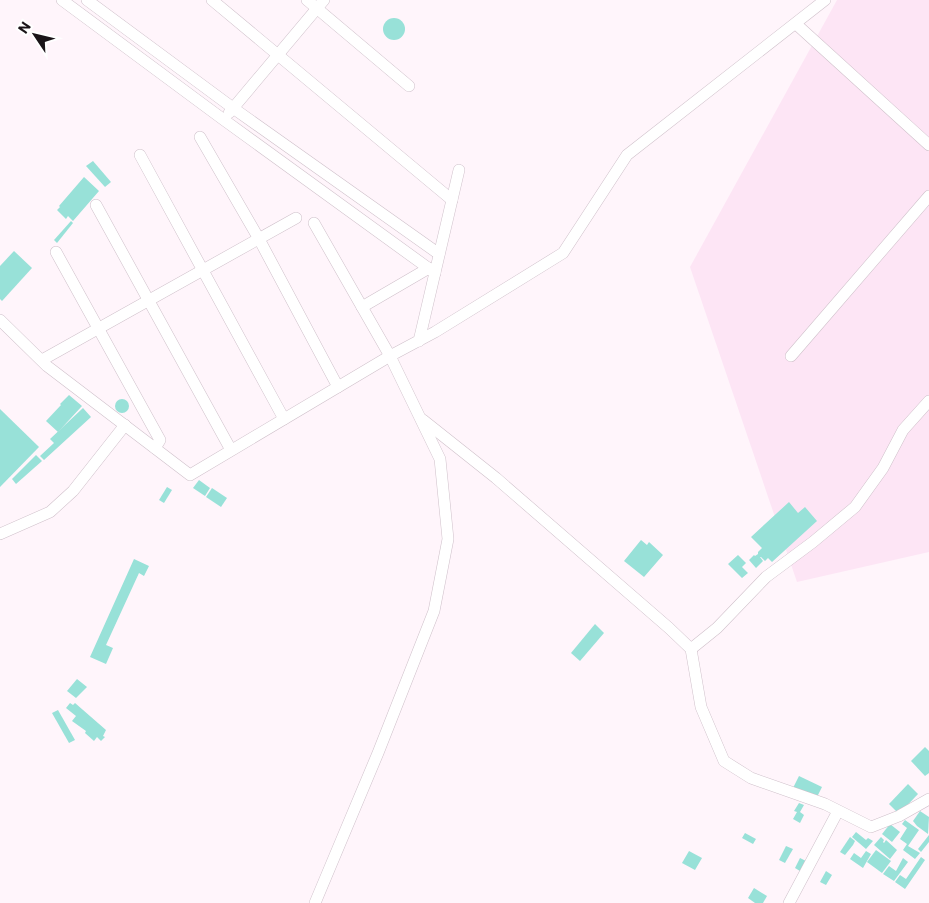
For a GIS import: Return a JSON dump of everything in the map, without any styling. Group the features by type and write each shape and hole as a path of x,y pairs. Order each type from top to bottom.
{"street":[{"path":"62,0 432,271"},
{"path":"87,0 233,108 440,254"},
{"path":"212,0 452,200"},
{"path":"307,0 320,4 409,86"},
{"path":"0,320 42,360 190,475 563,254 627,155 825,0"},
{"path":"224,120 320,4"},
{"path":"796,24 929,145"},
{"path":"200,136 259,239 338,387"},
{"path":"140,155 284,419"},
{"path":"419,341 432,271 440,254 459,170"},
{"path":"790,356 929,196"},
{"path":"96,204 231,450"},
{"path":"42,360 296,218"},
{"path":"314,223 390,356 440,459 448,539 434,611 378,753 315,903"},
{"path":"56,252 160,440 155,448"},
{"path":"362,307 432,271"},
{"path":"691,649 717,628 766,577 813,542 855,507 884,468 903,430 929,401"},
{"path":"420,418 496,478 691,649 701,707 724,761 751,778 825,804 871,827 899,816 929,799"},
{"path":"0,534 50,512 73,492 125,425"},
{"path":"789,903 838,811"}],"shaded area":[{"path":"837,0 929,0 929,552 797,582 690,267"}],"building":[{"path":"394,18 404,25 405,29 398,39 394,40 384,33 383,29 390,19"},
{"path":"93,161 111,182 105,187 86,166"},
{"path":"84,177 99,191 73,221 68,216 66,219 57,210"},
{"path":"71,221 73,223 57,243 54,240"},
{"path":"14,251 32,268 2,301 0,299 0,266"},
{"path":"69,395 82,406 58,432 46,421"},
{"path":"122,399 127,401 129,406 127,411 122,413 117,411 115,406 117,401"},
{"path":"83,408 91,417 44,460 40,456 54,443 50,439"},
{"path":"0,409 39,447 0,487"},
{"path":"36,455 42,461 16,484 12,479"},
{"path":"199,480 210,488 205,496 193,488"},
{"path":"167,487 172,490 164,503 159,500"},
{"path":"212,488 227,498 221,507 206,497"},
{"path":"789,502 798,513 805,507 817,521 772,562 768,558 765,561 760,557 763,561 756,568 749,560 758,554 762,548 751,537"},
{"path":"641,540 647,545 649,542 663,555 644,577 624,561"},
{"path":"738,555 746,563 742,567 748,573 742,578 728,564"},
{"path":"134,559 149,566 144,576 139,573 106,645 113,648 106,664 90,657"},
{"path":"595,624 604,633 580,661 571,653"},
{"path":"77,679 87,687 76,698 67,691"},
{"path":"70,703 73,705 75,703 106,730 103,736 105,737 101,741 97,737 94,741 85,733 86,731 72,721 76,716 66,708"},
{"path":"58,710 75,740 69,743 52,713"},
{"path":"925,747 929,751 929,773 925,776 911,761"},
{"path":"799,776 822,787 816,799 793,788"},
{"path":"908,784 918,794 899,814 889,804"},
{"path":"799,803 804,805 800,812 804,815 800,823 793,819 797,812 794,811"},
{"path":"920,811 929,817 928,834 913,821"},
{"path":"905,820 919,830 908,846 920,853 915,859 903,850 907,844 900,839 907,828 902,824"},
{"path":"890,824 900,832 892,842 882,834"},
{"path":"856,832 866,840 868,838 873,841 866,849 852,837"},
{"path":"745,833 756,839 753,844 742,838"},
{"path":"929,835 929,842 921,852 918,849"},
{"path":"850,837 855,841 845,855 840,852"},
{"path":"881,837 884,843 886,840 897,850 890,859 874,845"},
{"path":"786,846 793,849 785,863 779,860"},
{"path":"876,850 891,861 882,873 867,862"},
{"path":"689,851 702,858 695,870 682,863"},
{"path":"866,851 871,854 863,868 850,859 854,853 861,858"},
{"path":"921,857 925,860 905,889 895,882 900,875 906,879"},
{"path":"800,858 806,861 800,871 795,868"},
{"path":"903,858 908,862 894,881 883,874 889,866 896,871"},
{"path":"826,871 832,875 826,885 820,882"},
{"path":"754,888 767,896 763,903 755,903 748,898"}]}
